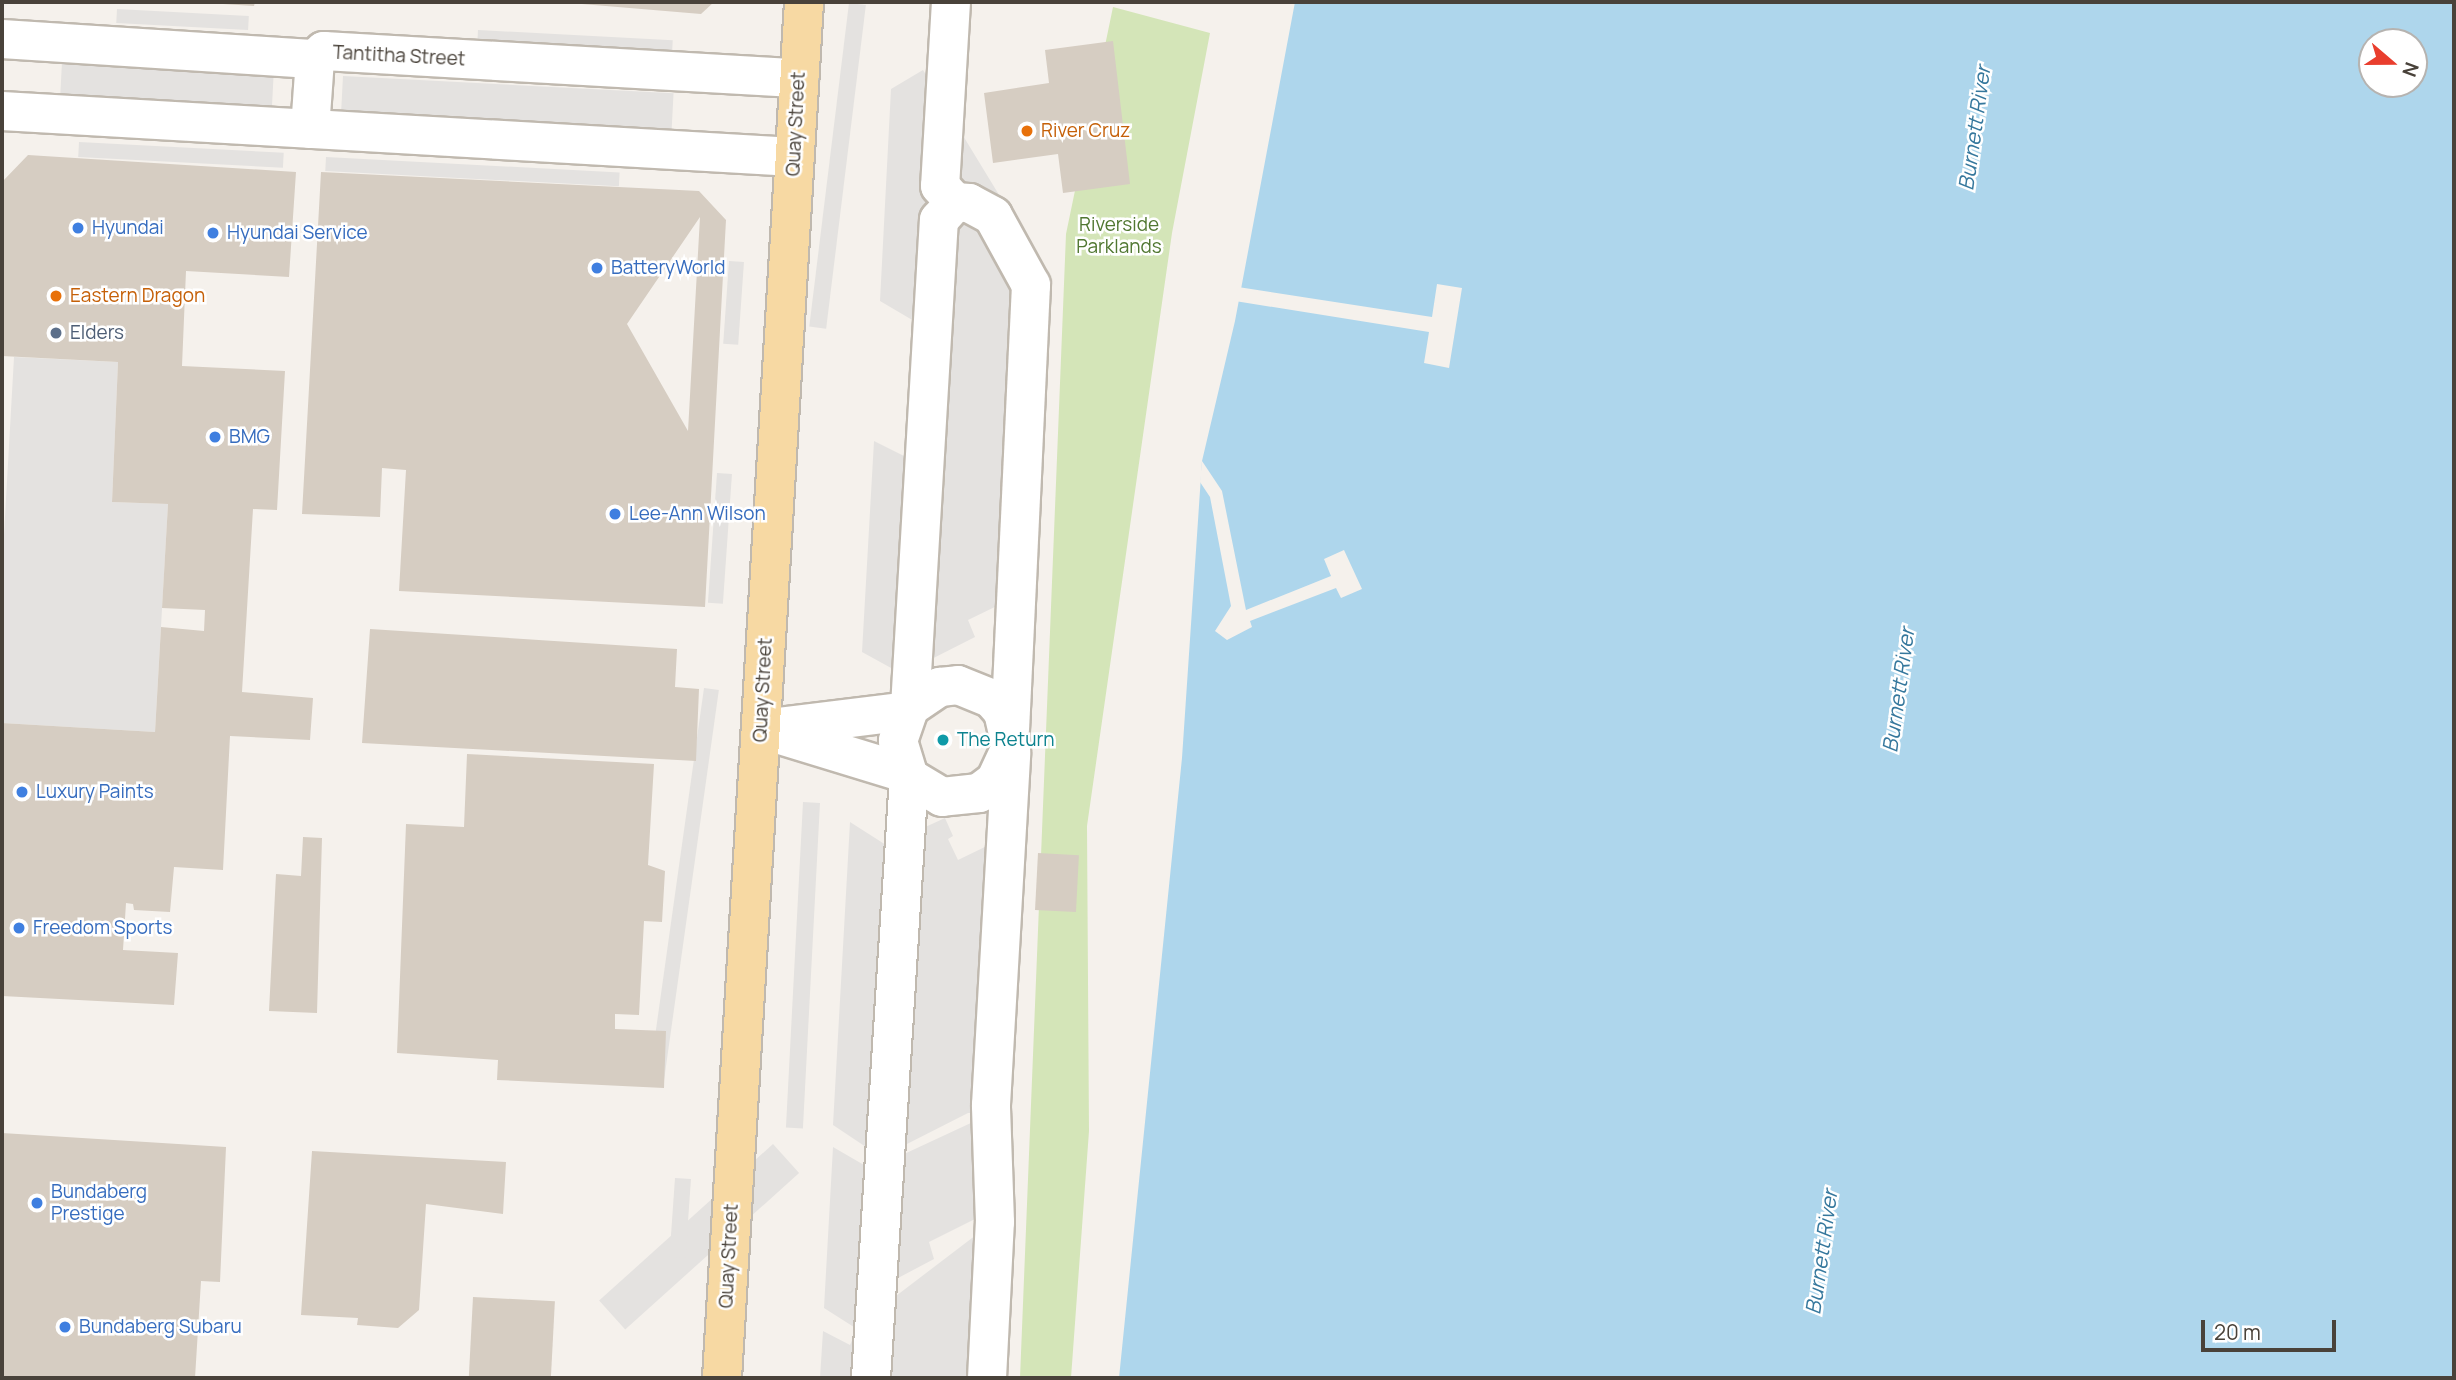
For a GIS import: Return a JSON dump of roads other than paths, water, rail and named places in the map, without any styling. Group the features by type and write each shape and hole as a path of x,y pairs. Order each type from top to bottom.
{"main road":[{"name":"Quay Street","path":"722,1378 804,2"}],"street":[{"path":"951,2 940,186 955,202 978,205 993,216 1031,285 991,1105 995,1222 987,1378"},
{"name":"Tantitha Street","path":"2,39 314,59 324,51 799,78"},
{"path":"310,129 314,59"},
{"path":"2,111 794,157"},
{"path":"871,1378 909,775 898,741 909,709 939,220 955,202"},
{"path":"958,685 990,698 1010,738 995,781 960,798 942,797 909,775 761,729 909,709 940,687 958,685"}],"water":[{"name":"Burnett River","path":"1295,2 2454,2 2454,1378 1119,1378 1182,758 1202,461 1235,321"}],"place":[{"name":"River Cruz","path":"1027,131"},
{"name":"Hyundai","path":"78,228"},
{"name":"Hyundai Service","path":"213,233"},
{"name":"BatteryWorld","path":"597,268"},
{"name":"Eastern Dragon","path":"56,296"},
{"name":"Elders","path":"56,333"},
{"name":"BMG","path":"215,437"},
{"name":"Lee-Ann Wilson","path":"615,514"},
{"name":"The Return","path":"943,740"},
{"name":"Luxury Paints","path":"22,792"},
{"name":"Freedom Sports","path":"19,928"},
{"name":"Bundaberg Prestige","path":"37,1203"},
{"name":"Bundaberg Subaru","path":"65,1327"}],"park label":[{"name":"Riverside Parklands","path":"1119,236"}]}
